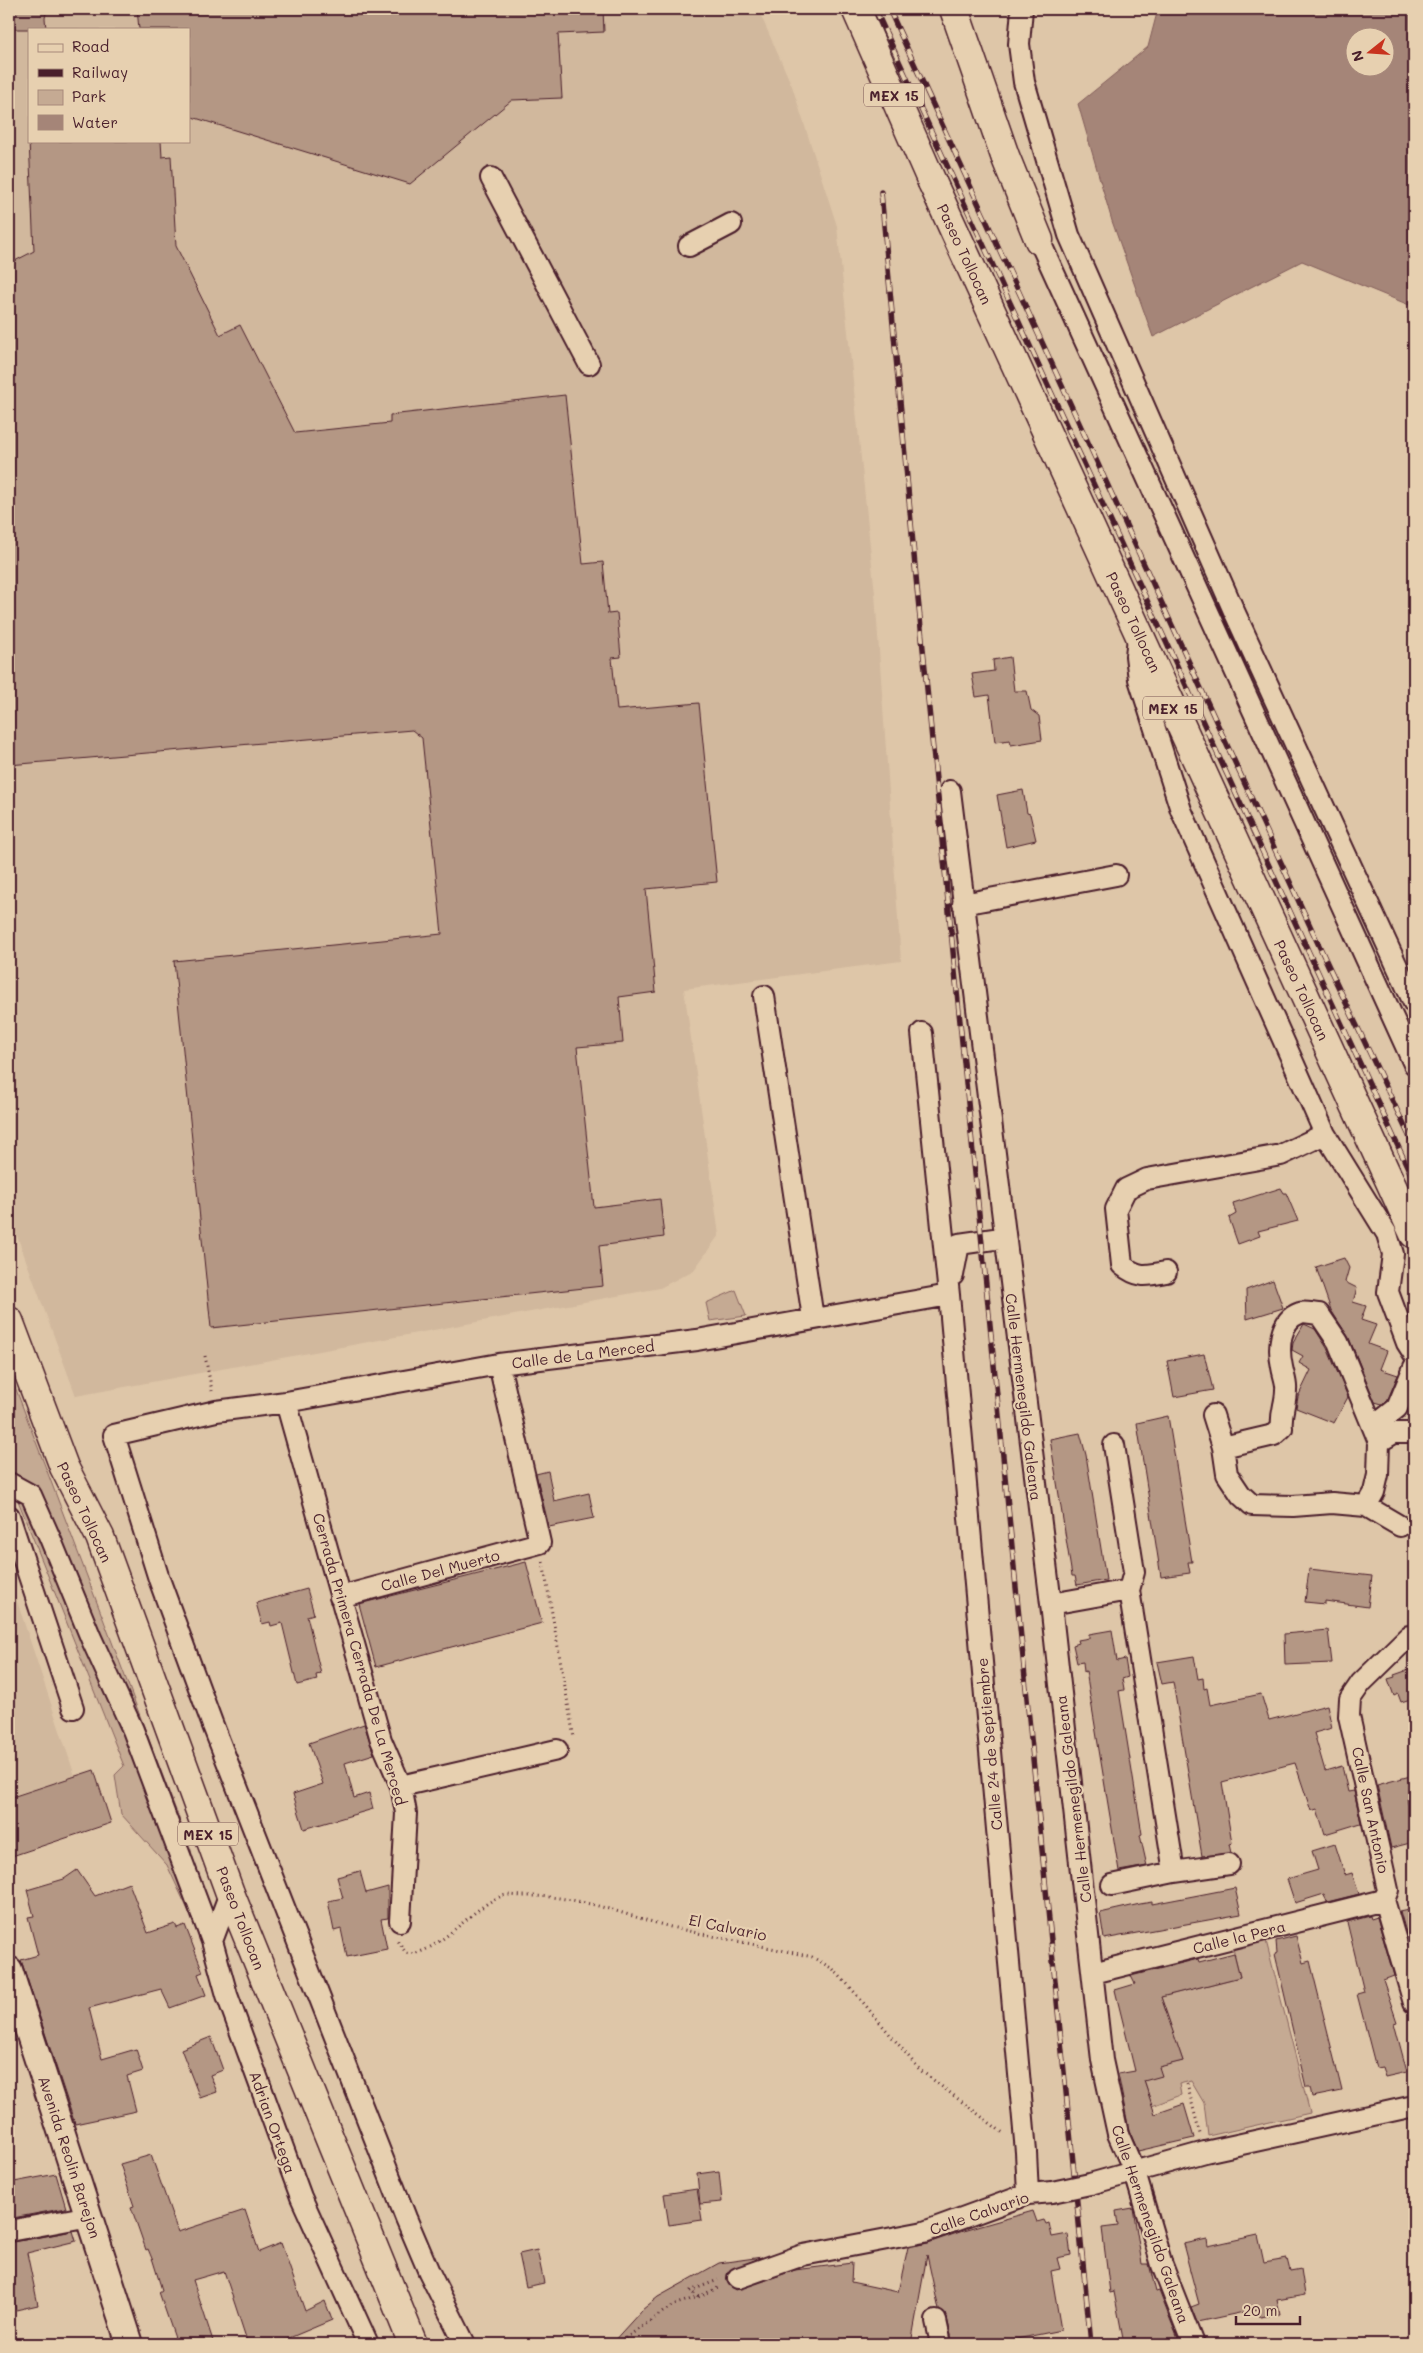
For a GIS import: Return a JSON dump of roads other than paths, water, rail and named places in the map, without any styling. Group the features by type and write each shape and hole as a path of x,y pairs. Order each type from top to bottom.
{"highway":[{"name":"Paseo Tollocan","path":"856,9 932,182 1414,1234"},
{"path":"954,9 1005,156 1039,240"},
{"name":"Paseo Tollocan","path":"9,1321 64,1467 100,1537 230,1893 413,2344"}],"main road":[{"name":"Avenida Reolin Barejon","path":"9,1970 130,2344"}],"street":[{"path":"1022,9 1019,44 1024,82 1069,235 1234,611 1414,1003"},
{"path":"491,178 589,364"},
{"path":"689,246 731,224"},
{"path":"1039,240 1414,1064"},
{"path":"1139,633 1136,656 1139,679 1181,810 1325,1134 1386,1234 1393,1254 1388,1292 1407,1343 1414,1354"},
{"name":"Calle Hermenegildo Galeana","path":"950,791 1050,1604 1102,2060 1118,2134 1135,2173 1162,2265 1193,2344"},
{"path":"963,904 1116,875"},
{"path":"764,996 813,1318"},
{"name":"Calle 24 de Septiembre","path":"922,1033 949,1294 1026,2152 1028,2194"},
{"path":"1166,1272 1144,1276 1132,1273 1122,1265 1116,1209 1126,1189 1147,1179 1281,1155 1325,1134"},
{"path":"949,1294 959,1244 994,1239 1005,1241"},
{"name":"Calle de La Merced","path":"465,2344 429,2272 389,2174 209,1714 159,1579 114,1435 216,1411 286,1402 499,1364 697,1340 949,1294"},
{"path":"1222,1447 1274,1435 1282,1428 1280,1414 1287,1389 1281,1364 1280,1347 1283,1328 1293,1317 1302,1312 1319,1314 1338,1342 1376,1435 1378,1475 1374,1492 1366,1506"},
{"name":"Calle Del Muerto","path":"340,1597 540,1543 499,1364"},
{"path":"1376,1435 1397,1408 1414,1367"},
{"name":"Cerrada Primera Cerrada De La Merced","path":"286,1402 381,1740 401,1786 406,1813 400,1921"},
{"path":"1213,1415 1227,1474 1241,1496 1252,1505 1292,1506 1332,1503 1366,1506 1400,1526"},
{"path":"1376,1435 1414,1433"},
{"path":"1114,1445 1134,1572 1129,1590 1174,1872"},
{"name":"Adrian Ortega","path":"9,1483 31,1495 133,1730 212,1941 227,1995 301,2197 368,2344"},
{"path":"9,1516 73,1708"},
{"path":"1050,1604 1129,1590"},
{"name":"Calle San Antonio","path":"1409,1636 1361,1683 1350,1699 1349,1716 1388,1890 1384,1900 1414,2003"},
{"path":"401,1786 557,1750"},
{"path":"1112,1885 1174,1872 1228,1864"},
{"path":"212,1941 230,1893"},
{"name":"Calle la Pera","path":"1093,1973 1384,1900"},
{"name":"Calle Calvario","path":"730,2278 803,2255 924,2232 1028,2194 1052,2192 1090,2184 1205,2152 1414,2106"},
{"path":"9,2231 90,2216"},
{"path":"936,2321 941,2344"}],"water":[{"path":"1158,9 1414,9 1414,307 1302,261 1153,337 1112,221 1078,104 1148,47"}],"railway":[{"path":"875,9 1414,1181"},
{"path":"889,9 1328,965 1414,1146"},
{"path":"881,192 917,588 1091,2344"}]}
